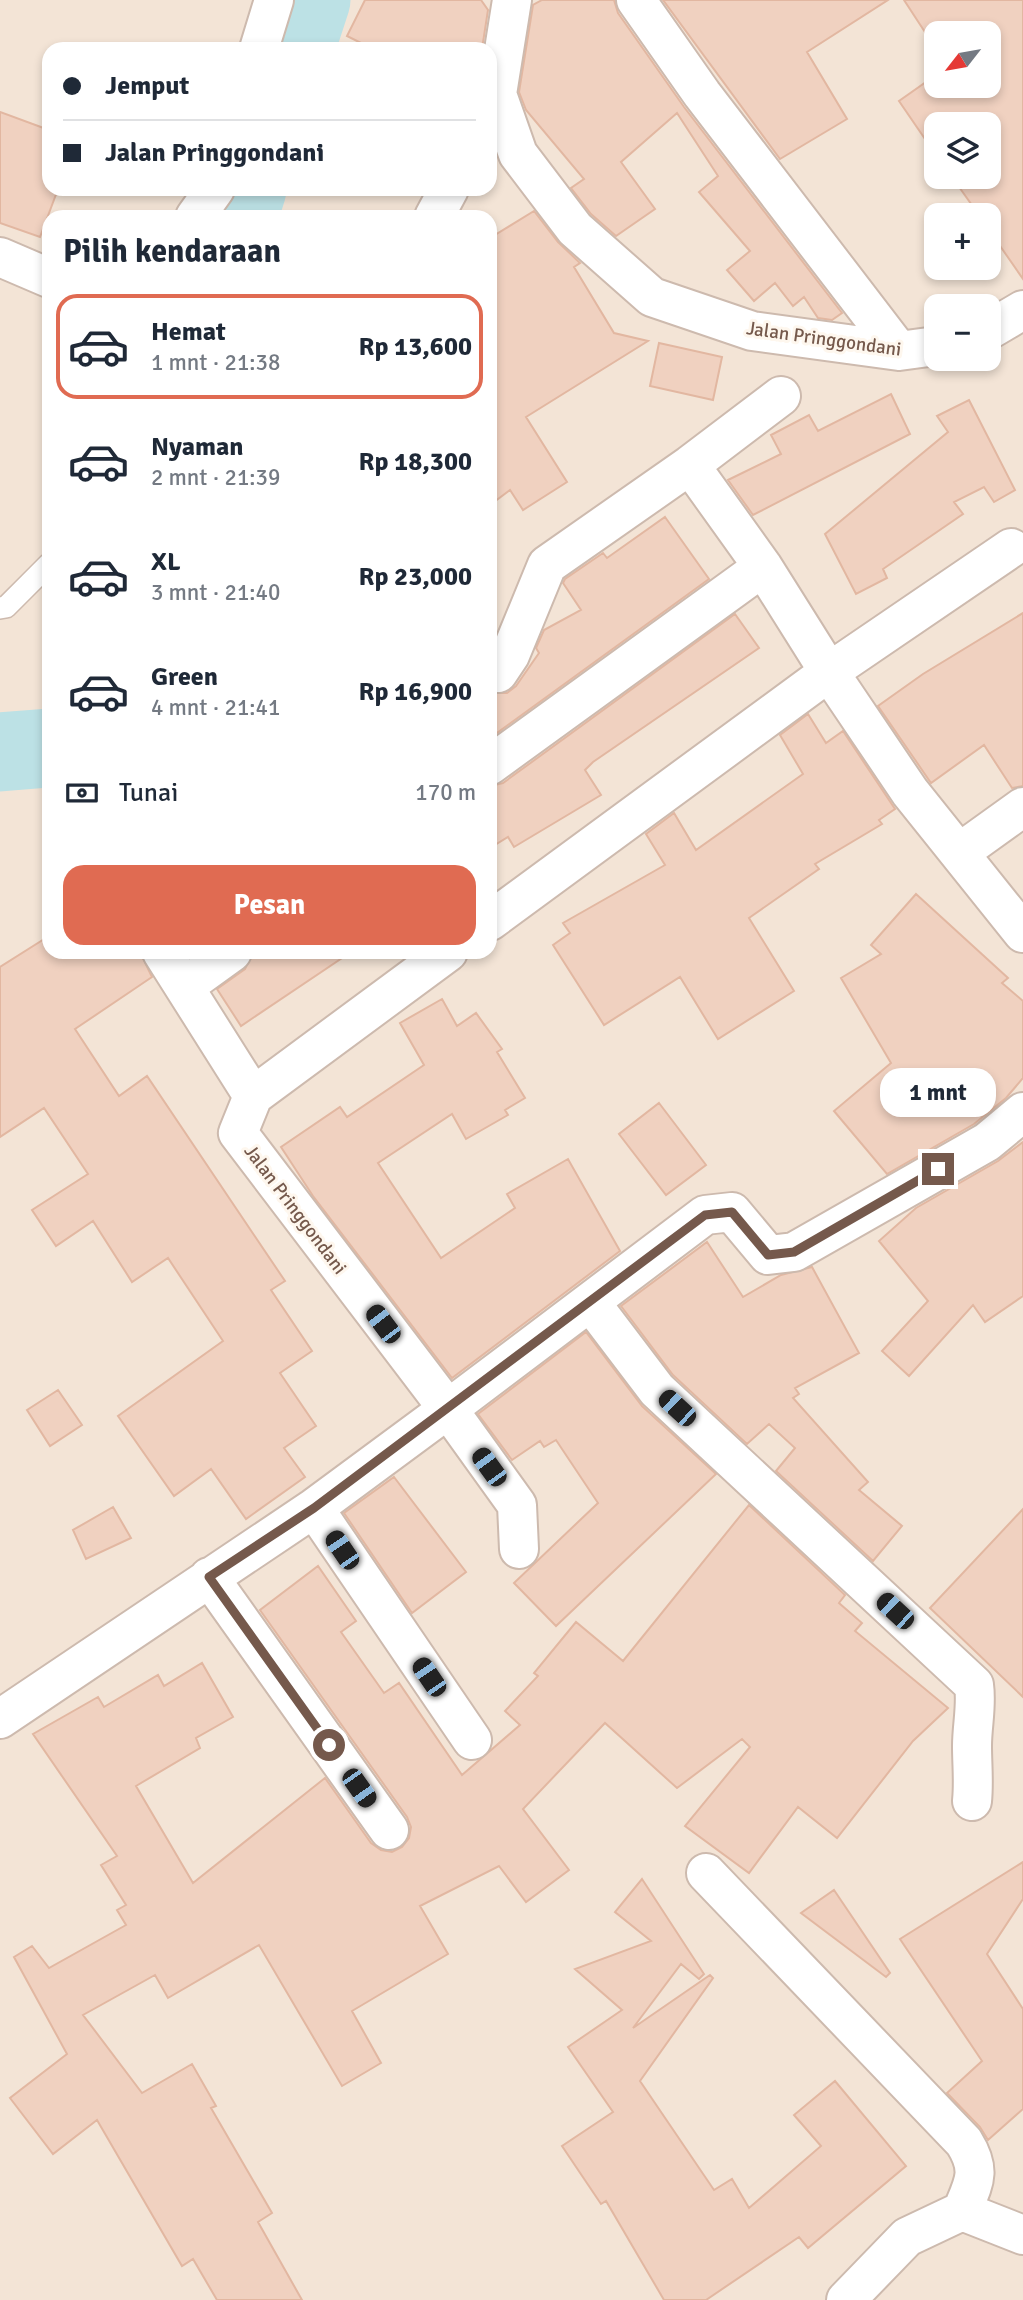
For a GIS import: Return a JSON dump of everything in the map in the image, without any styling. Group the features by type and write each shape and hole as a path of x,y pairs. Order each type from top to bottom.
{"street":[{"path":"261,42 274,0"},
{"name":"Jalan Pringgondani","path":"497,84 512,0"},
{"path":"636,0 702,94 899,351"},
{"name":"Jalan Pringgondani","path":"497,108 518,154 567,218 652,297 752,331 899,351 924,348"},
{"path":"0,257 42,275"},
{"path":"1001,323 1023,310"},
{"path":"498,673 510,656 547,565 690,465 781,396"},
{"path":"690,465 763,567 829,672 910,792 1018,920"},
{"path":"497,916 829,672 1011,548"},
{"path":"497,760 763,567"},
{"path":"959,853 1023,807"},
{"path":"167,959 253,1096 439,959"},
{"path":"185,986 222,959"},
{"name":"Jalan Pringgondani","path":"253,1096 239,1133 448,1409"},
{"path":"0,1719 314,1508 705,1215 732,1212 768,1255 794,1252 987,1142 1023,1112"},
{"path":"591,1303 657,1390 974,1685 977,1704 973,1724 975,1778 972,1801"},
{"path":"448,1409 517,1505 519,1549"},
{"path":"314,1508 472,1740"},
{"path":"209,1577 389,1830"},
{"path":"706,1873 964,2142 975,2159 975,2179 962,2211 907,2237 846,2300"},
{"path":"962,2211 1021,2236"}],"lane":[{"path":"0,608 6,607 42,571"}],"shaded area":[{"path":"0,0 1023,0 1023,2300 0,2300"}],"building":[{"path":"365,0 481,0 488,10 483,42 359,42 347,36"},
{"path":"542,0 614,0 618,13 684,107 842,313 832,320 818,318 804,297 793,306 775,283 754,301 727,270 750,251 699,192 718,176 677,113 621,162 655,209 616,236 591,214 571,188 584,179 526,110 519,92 533,5"},
{"path":"663,0 888,0 807,52 847,119 780,159"},
{"path":"904,0 1023,0 1023,279 1001,247 1001,203 970,203 961,189 1001,189 1001,112 924,112 924,137 899,101 924,83 924,98 1001,98 1001,21 924,21 924,31"},
{"path":"0,112 42,127 42,196 55,196 50,210 42,210 40,237 0,223"},
{"path":"534,211 558,242 580,263 574,267 614,333 648,341 526,417 567,482 523,510 510,490 497,500 497,234"},
{"path":"659,343 722,357 713,400 650,386"},
{"path":"891,394 910,434 753,515 728,480 781,454 771,435 809,415 818,431"},
{"path":"969,400 1015,490 994,502 984,487 954,502 963,514 883,569 887,578 856,594 825,534 948,432 937,416"},
{"path":"665,517 709,579 497,733 497,693 507,693 516,686 539,653 536,648 544,630 581,610 563,583 565,579 603,553 607,558"},
{"path":"1023,613 1023,786 1012,788 984,745 931,783 878,706 923,674"},
{"path":"735,614 759,648 593,762 585,770 601,795 514,847 508,837 497,844 497,784 503,783"},
{"path":"808,714 826,743 843,731 895,809 879,820 882,824 815,864 819,869 749,918 794,991 718,1039 680,977 604,1025 553,945 570,933 563,923 665,865 646,834 674,813 696,850 803,774 780,735"},
{"path":"916,894 1008,978 1002,983 1023,1001 1023,1078 1006,1098 974,1124 887,1174 834,1111 891,1063 841,978 881,954 871,945"},
{"path":"42,940 42,959 143,959 152,977 75,1029 119,1096 147,1076 285,1281 271,1290 312,1351 280,1373 316,1426 284,1448 305,1477 246,1519 211,1469 174,1496 118,1416 223,1341 168,1258 132,1282 93,1221 56,1246 32,1210 88,1174 44,1108 0,1137 0,967"},
{"path":"250,959 341,959 241,1026 217,989 245,969"},
{"path":"442,999 457,1026 476,1013 502,1049 497,1052 525,1098 505,1110 508,1115 466,1139 452,1114 378,1163 441,1258 515,1208 507,1194 568,1159 620,1251 452,1378 313,1196 281,1147 340,1107 347,1117 424,1065 400,1023"},
{"path":"659,1103 706,1165 666,1195 619,1134"},
{"path":"1023,1142 1023,1296 985,1322 973,1305 909,1376 882,1351 928,1301 879,1241 916,1208 998,1161"},
{"path":"707,1242 743,1297 781,1275 812,1267 859,1353 795,1388 799,1394 793,1398 868,1482 859,1490 902,1526 873,1561 776,1471 795,1448 769,1424 747,1444 673,1375 621,1306"},
{"path":"586,1332 642,1406 716,1474 556,1626 514,1583 598,1503 556,1440 544,1447 540,1441 512,1460 478,1414"},
{"path":"58,1390 82,1425 50,1446 27,1410"},
{"path":"394,1477 466,1572 412,1613 344,1513"},
{"path":"749,1505 845,1595 839,1603 862,1623 855,1631 948,1708 913,1741 837,1838 798,1807 749,1873 685,1826 750,1747 742,1739 677,1788 605,1723 523,1809 569,1870 526,1902 499,1866 420,1906 448,1954 352,2011 381,2063 342,2086 259,1945 168,1998 155,1975 83,2015 142,2093 192,2064 216,2106 211,2108 272,2213 258,2222 302,2300 217,2300 193,2259 182,2266 97,2120 53,2154 10,2098 67,2054 14,1957 32,1946 49,1968 126,1925 117,1910 126,1905 101,1865 117,1856 33,1734 98,1697 104,1707 158,1675 164,1686 202,1663 233,1717 196,1738 200,1748 136,1786 193,1883 325,1778 371,1843 381,1850 392,1852 402,1847 409,1838 411,1827 407,1817 260,1610 318,1566 356,1621 341,1632 384,1693 399,1683 462,1775 520,1725 505,1711 538,1676 534,1673 576,1622 623,1661"},
{"path":"113,1507 131,1538 86,1559 73,1530"},
{"path":"1023,1509 1023,1697 930,1608"},
{"path":"1023,1862 1023,1899 987,1954 1023,2009 1023,2109 988,2140 980,2127 947,2093 982,2061 900,1939"},
{"path":"642,1879 704,1974 699,1979 681,1964 633,2028 710,1975 713,1978 640,2081 714,2190 732,2179 749,2208 821,2146 794,2115 835,2081 906,2166 808,2248 799,2237 706,2300 664,2300 606,2201 601,2204 562,2146 613,2112 568,2047 622,2010 575,1969 651,1941 615,1912"},
{"path":"834,1890 890,1973 886,1977 801,1913"}],"waterway":[{"path":"297,42 311,0"},
{"path":"240,210 245,196"},
{"path":"0,752 42,749"}],"route":[{"path":"329,1745 209,1577 314,1508 705,1215 732,1212 768,1255 794,1252 938,1169"}]}
